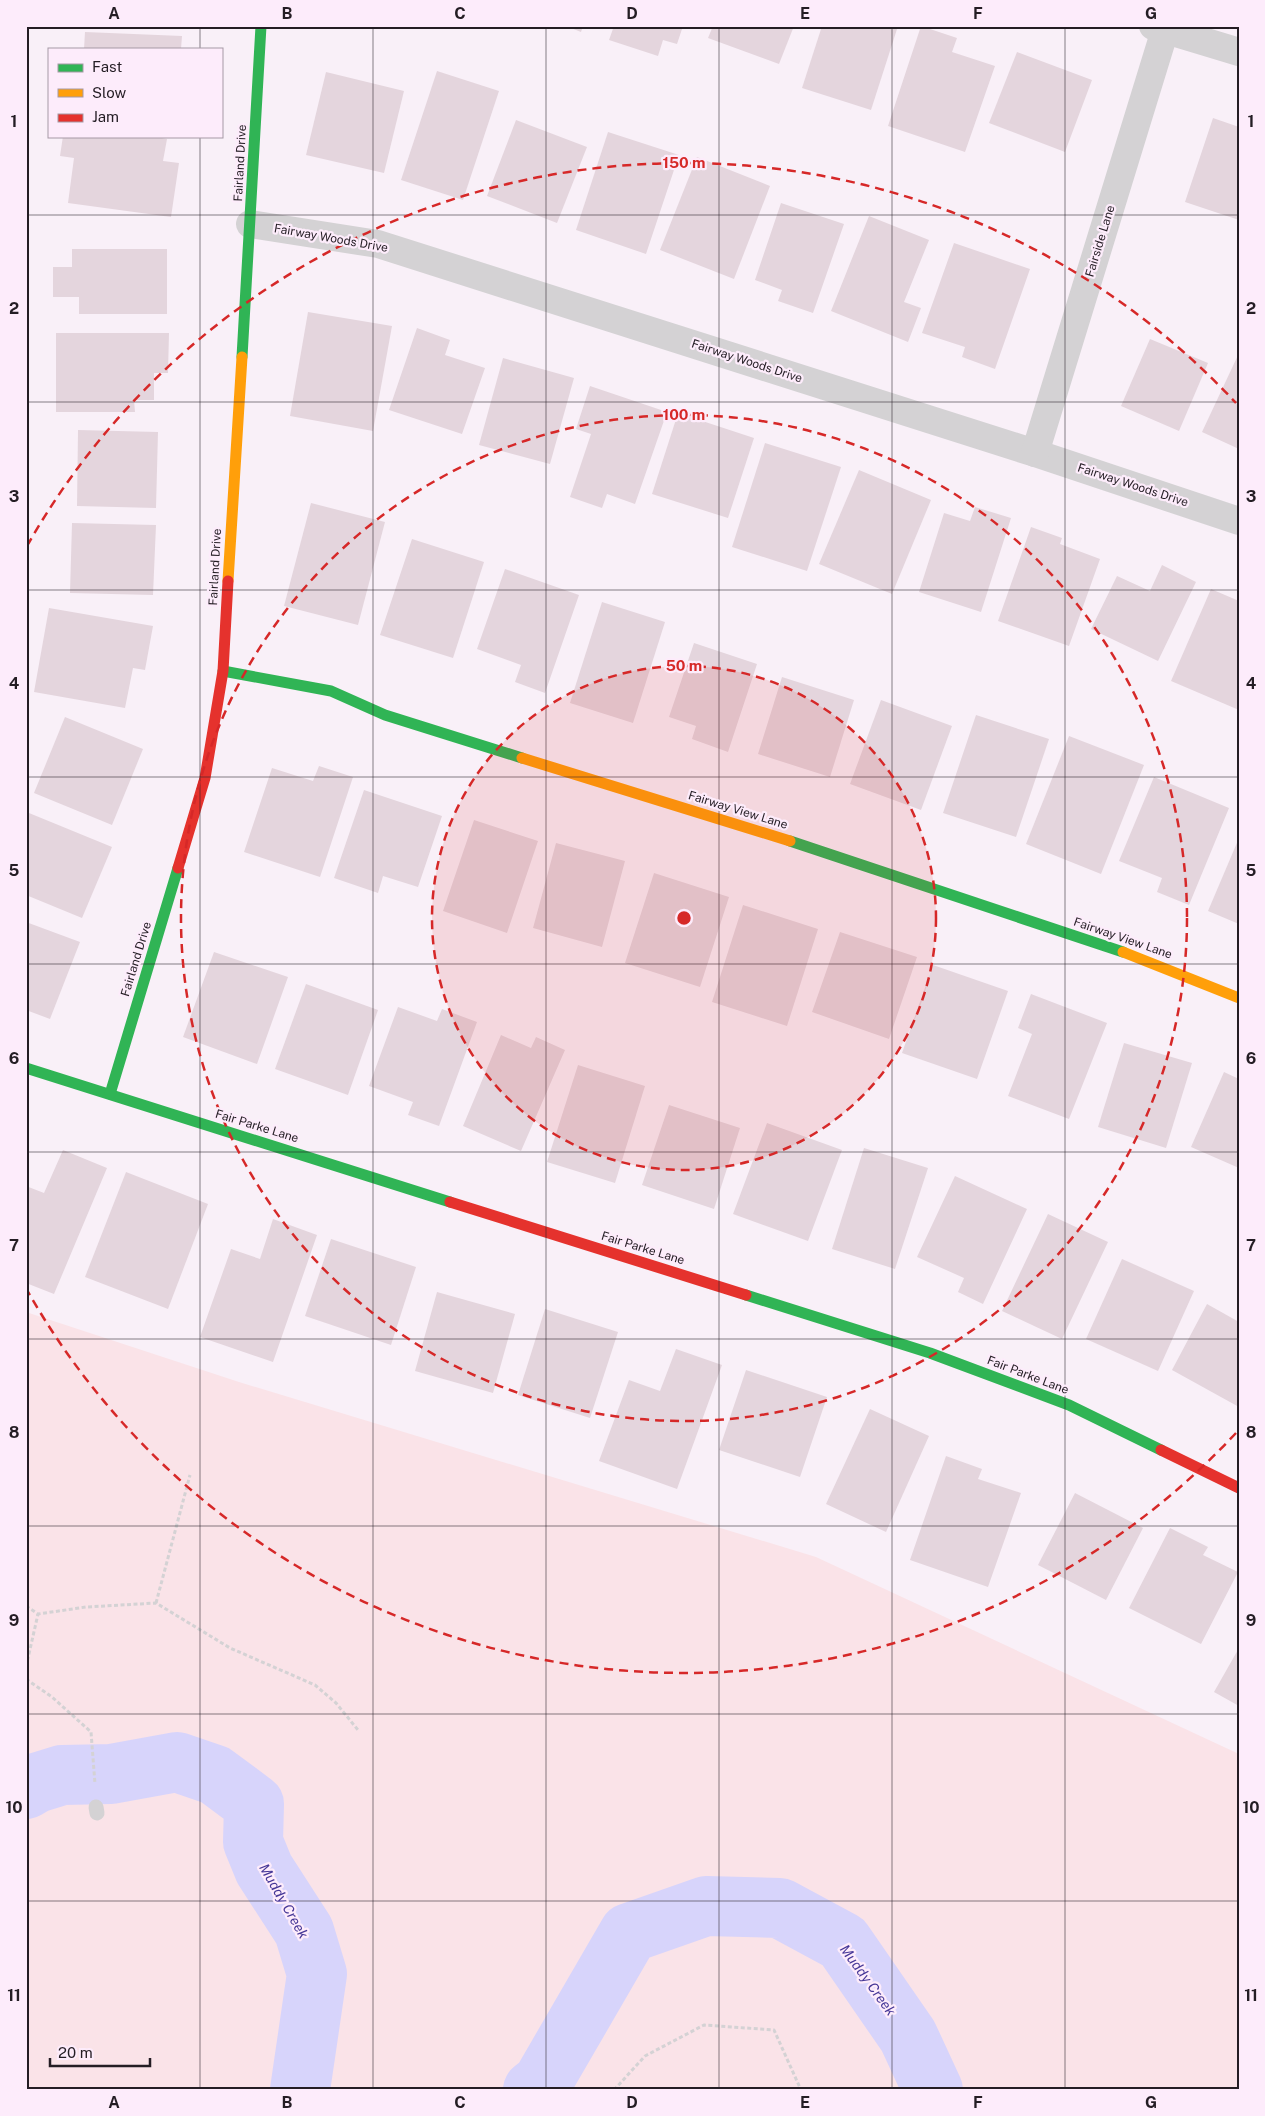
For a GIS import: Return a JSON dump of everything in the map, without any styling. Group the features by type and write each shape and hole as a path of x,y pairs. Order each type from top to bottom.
{"street":[{"name":"Fairland Drive","path":"110,1094 205,778 223,671 261,26"},
{"path":"1159,28 1239,52"},
{"name":"Fairside Lane","path":"1035,453 1159,28"},
{"name":"Fairway Woods Drive","path":"250,224 378,244 1035,453 1239,521"},
{"name":"Fairway View Lane","path":"223,671 331,692 385,715 825,852 1150,961 1239,998"},
{"name":"Fair Parke Lane","path":"26,1068 930,1353 1069,1405 1239,1488"}],"path":[{"path":"156,1603 190,1475"},
{"path":"26,1606 38,1614 86,1607 156,1603 230,1648 315,1685 336,1703 358,1730"},
{"path":"26,1667 38,1614"},
{"path":"26,1679 52,1696 92,1732 93,1754"},
{"path":"614,2090 644,2056 704,2025 774,2030 801,2090"}],"shaded area":[{"path":"26,1312 239,1382 816,1557 1239,1754 1239,2090 26,2090"}],"water":[{"path":"107,1755 114,1791 46,1796 26,1806 26,1772 49,1760"}],"building":[{"path":"566,26 583,26 581,32"},
{"path":"614,26 683,26 677,44 663,40 658,56 609,40"},
{"path":"713,26 794,26 779,64 708,38"},
{"path":"822,26 898,26 871,110 802,88"},
{"path":"921,26 957,38 952,52 995,66 965,152 888,126"},
{"path":"85,32 182,36 181,48 84,48"},
{"path":"1017,52 1092,80 1065,152 989,123"},
{"path":"437,71 499,91 463,200 401,180"},
{"path":"326,72 404,91 384,173 306,155"},
{"path":"1213,118 1239,127 1239,220 1185,202"},
{"path":"516,120 587,147 557,223 487,196"},
{"path":"608,132 679,155 646,254 576,230"},
{"path":"63,138 167,139 163,161 179,163 171,217 68,203 74,158 60,156"},
{"path":"697,157 770,186 734,279 660,250"},
{"path":"781,203 844,224 813,313 778,301 782,290 755,280"},
{"path":"869,216 929,240 904,302 921,308 908,342 831,311"},
{"path":"954,243 1030,269 995,369 962,357 965,347 922,333"},
{"path":"72,249 167,249 167,314 79,314 79,297 53,297 53,267 72,267"},
{"path":"308,312 392,326 373,431 290,416"},
{"path":"417,328 450,340 445,355 485,368 462,434 389,410"},
{"path":"56,333 169,333 168,373 154,373 154,400 134,400 135,412 56,412"},
{"path":"1150,339 1208,363 1179,431 1121,406"},
{"path":"1239,353 1239,449 1202,432"},
{"path":"503,358 574,378 550,464 479,445"},
{"path":"590,386 667,412 635,504 607,494 602,508 570,497 591,434 576,429"},
{"path":"678,413 754,438 728,518 652,494"},
{"path":"78,430 158,432 156,508 77,506"},
{"path":"765,443 841,467 807,571 732,547"},
{"path":"859,470 931,500 892,594 819,564"},
{"path":"311,503 385,522 358,625 284,606"},
{"path":"975,507 1011,518 981,612 919,592 944,513 970,521"},
{"path":"72,523 156,525 153,595 70,593"},
{"path":"1031,527 1062,538 1060,544 1100,559 1069,646 998,621"},
{"path":"412,539 484,562 453,658 380,635"},
{"path":"1162,565 1196,582 1158,661 1091,629 1117,576 1150,591"},
{"path":"505,569 579,595 545,693 515,682 521,665 477,649"},
{"path":"1211,589 1239,601 1239,710 1171,681"},
{"path":"602,602 665,622 633,723 570,703"},
{"path":"49,608 153,626 145,670 133,668 125,708 34,692"},
{"path":"694,643 757,664 728,752 692,739 696,726 669,717"},
{"path":"782,677 854,700 830,777 758,754"},
{"path":"881,700 952,726 921,810 850,784"},
{"path":"976,715 1049,739 1016,837 943,813"},
{"path":"65,717 143,749 112,825 34,793"},
{"path":"1069,736 1144,765 1101,874 1026,844"},
{"path":"319,766 353,777 320,877 244,852 272,768 313,781"},
{"path":"1154,777 1229,808 1189,905 1157,892 1162,878 1119,861"},
{"path":"364,790 442,816 418,887 383,876 378,893 334,878"},
{"path":"29,813 112,847 82,918 26,895 26,819"},
{"path":"474,820 538,841 507,933 443,911"},
{"path":"1239,838 1239,924 1208,911"},
{"path":"556,843 625,861 602,947 533,928"},
{"path":"654,873 729,897 700,987 625,963"},
{"path":"743,905 818,929 787,1026 712,1002"},
{"path":"26,922 80,942 50,1019 26,1010"},
{"path":"840,932 917,957 889,1039 812,1012"},
{"path":"214,952 288,977 257,1064 183,1037"},
{"path":"933,965 1008,991 977,1079 902,1053"},
{"path":"306,984 378,1010 348,1095 275,1069"},
{"path":"1031,994 1107,1023 1069,1119 1008,1096 1032,1034 1018,1028"},
{"path":"398,1007 437,1021 442,1009 477,1022 439,1126 408,1115 413,1102 369,1086"},
{"path":"501,1035 531,1048 536,1037 565,1050 521,1151 463,1126"},
{"path":"1124,1043 1192,1063 1166,1148 1098,1127"},
{"path":"578,1065 645,1086 615,1183 547,1162"},
{"path":"1224,1072 1239,1079 1239,1168 1191,1147"},
{"path":"669,1105 740,1128 714,1209 642,1185"},
{"path":"767,1123 842,1150 808,1241 733,1214"},
{"path":"864,1148 928,1168 895,1269 832,1249"},
{"path":"63,1150 107,1168 54,1294 26,1283 26,1186 44,1193"},
{"path":"126,1172 208,1204 168,1309 85,1277"},
{"path":"955,1176 1027,1209 983,1304 958,1292 964,1278 917,1257"},
{"path":"1048,1214 1108,1242 1062,1339 1002,1311"},
{"path":"273,1219 317,1235 273,1362 200,1337 231,1249 260,1259"},
{"path":"331,1239 416,1267 391,1345 305,1316"},
{"path":"1122,1259 1194,1291 1158,1371 1086,1339"},
{"path":"437,1292 515,1314 493,1393 415,1371"},
{"path":"1207,1304 1239,1322 1239,1407 1172,1370"},
{"path":"545,1309 618,1332 590,1418 518,1395"},
{"path":"676,1349 722,1365 677,1489 599,1461 629,1380 660,1391"},
{"path":"746,1370 827,1397 800,1477 719,1450"},
{"path":"870,1409 929,1436 886,1532 826,1504"},
{"path":"946,1456 982,1469 978,1479 1021,1493 988,1587 910,1560"},
{"path":"1075,1493 1143,1528 1106,1600 1038,1565"},
{"path":"1170,1528 1208,1547 1203,1555 1238,1572 1201,1644 1129,1608"},
{"path":"1239,1648 1239,1706 1214,1692"}],"waterway":[{"name":"Muddy Creek","path":"26,1789 36,1783 62,1775 111,1774 177,1762 215,1775 254,1804 253,1842 264,1869 304,1931 317,1974 300,2090"},
{"name":"Muddy Creek","path":"533,2090 542,2083 629,1933 706,1906 780,1908 843,1942 908,2036 933,2090"}],"traffic: fast":[{"path":"242,357 261,26"},
{"path":"223,671 331,691 385,715 522,758"},
{"path":"790,841 1123,952"},
{"path":"110,1094 178,868"},
{"path":"26,1068 450,1202"},
{"path":"746,1295 930,1353 1069,1405 1161,1450"}],"traffic: slow":[{"path":"228,581 242,357"},
{"path":"522,758 790,841"},
{"path":"1123,952 1239,998"}],"traffic: jam":[{"path":"178,868 205,778 223,671 228,581"},
{"path":"450,1202 746,1295"},
{"path":"1161,1450 1239,1488"}]}
